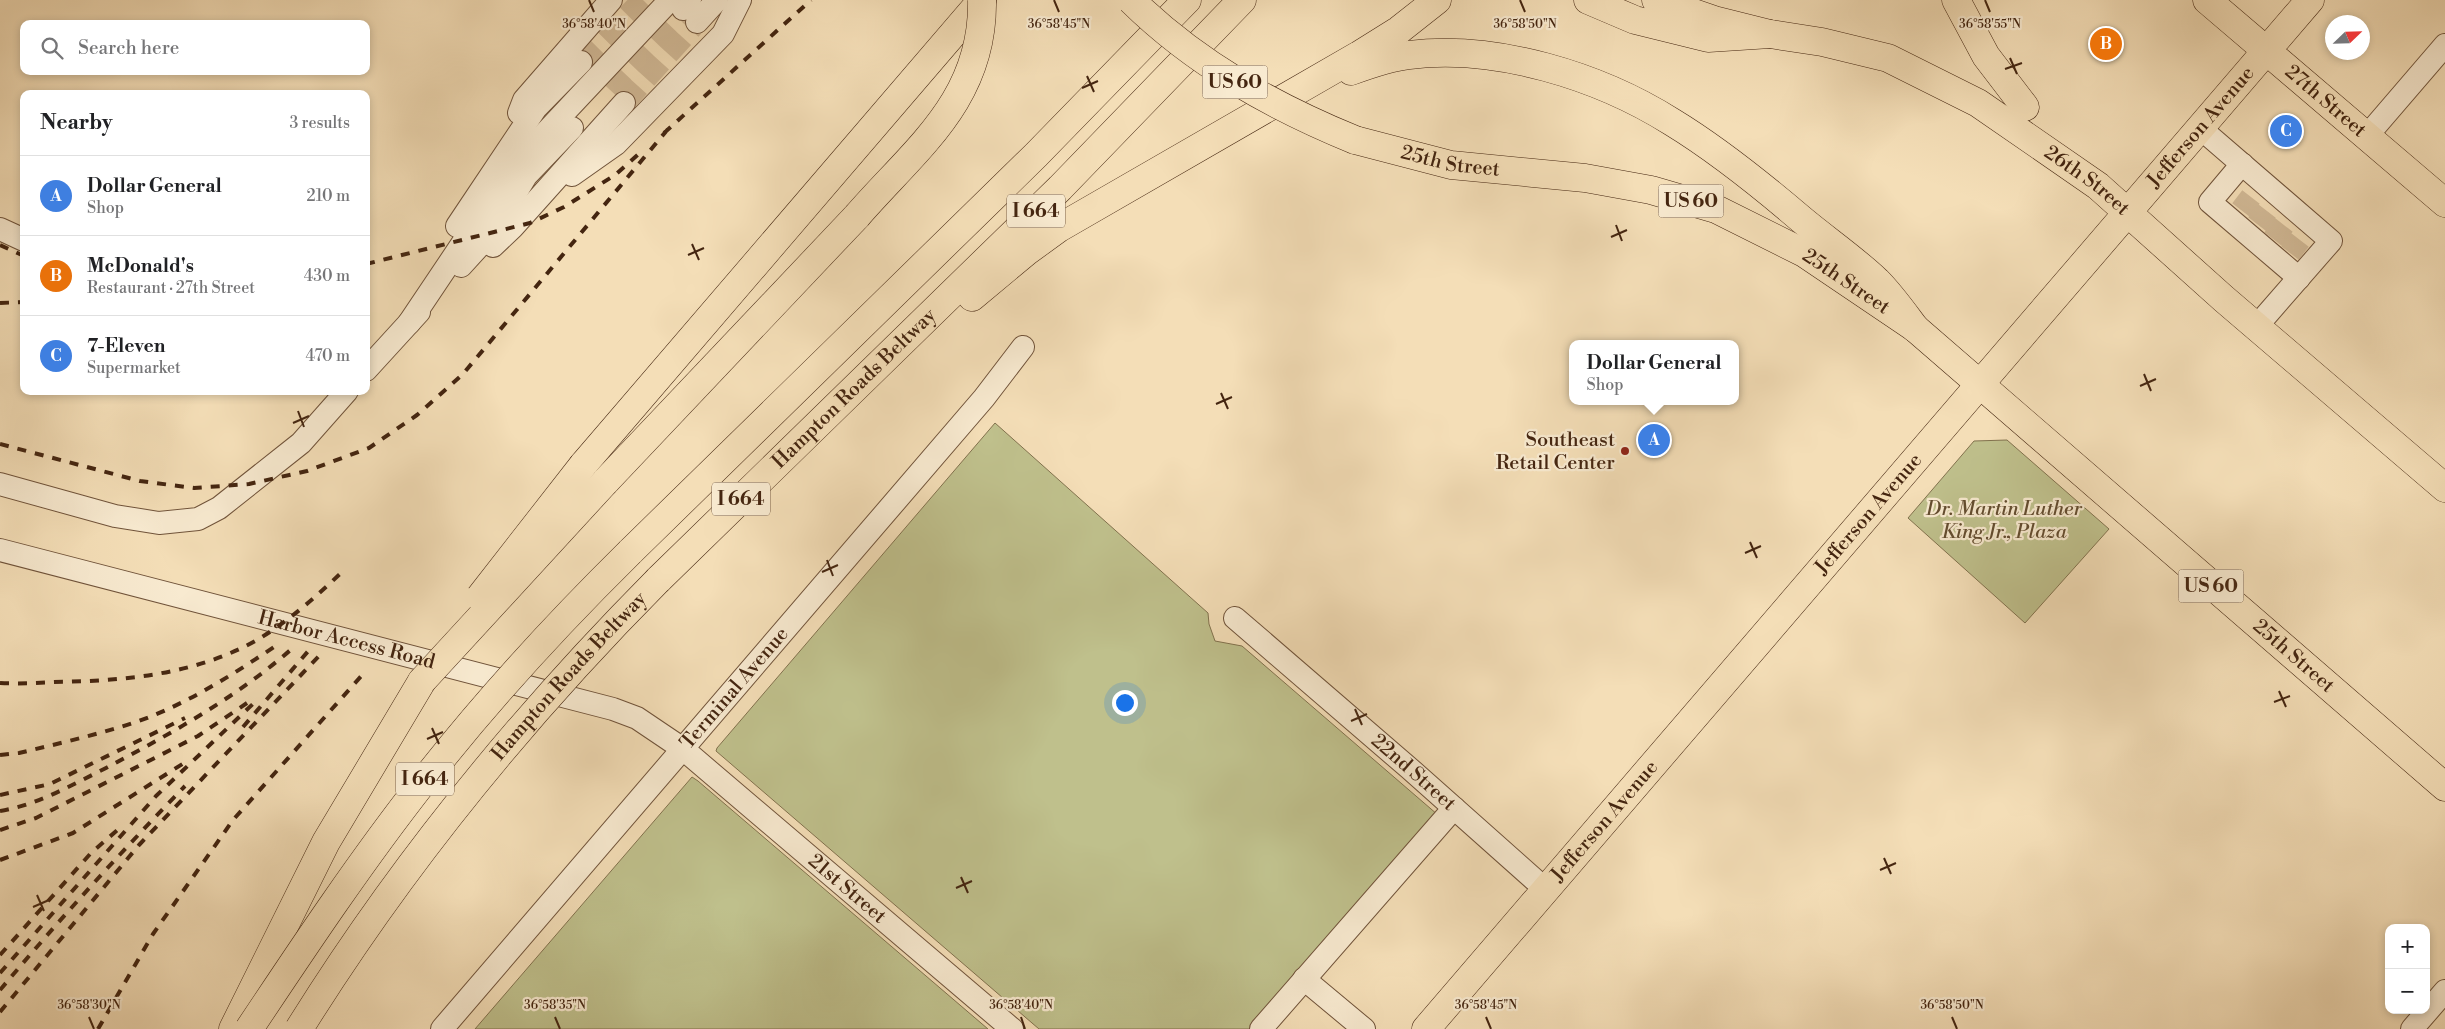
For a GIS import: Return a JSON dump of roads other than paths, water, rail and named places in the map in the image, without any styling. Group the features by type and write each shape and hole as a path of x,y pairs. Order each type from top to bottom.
{"main road":[{"path":"422,681 605,482 928,142 948,114 973,60 979,32 982,0"},
{"path":"234,1029 244,1005 326,842 422,681 496,575 583,465 982,0"},
{"name":"25th Street","path":"1131,0 1171,36 1230,79 1286,110 1354,140 1451,165 1616,182 1676,197 1716,209 1778,238 1804,253 1915,328 2445,786"},
{"path":"1036,155 1084,86 1161,0"},
{"name":"Hampton Roads Beltway","path":"249,1029 340,894 423,781 539,645 630,552 1036,155 1187,0"},
{"name":"Hampton Roads Beltway","path":"299,1029 368,923 452,809 538,706 658,580 1094,154 1242,0"},
{"path":"825,418 914,352 988,282 1059,228 1305,87 1398,30 1437,0"},
{"path":"1588,0 1635,20 1708,38 1770,34"},
{"name":"26th Street","path":"1656,0 1714,20 1770,34 1856,49 1888,58 1978,103 2098,186 2256,327 2445,488"},
{"path":"1956,0 1986,56 2025,107 2070,151 2098,186"},
{"name":"27th Street","path":"2207,0 2445,203"},
{"name":"Jefferson Avenue","path":"1426,1029 1979,382 2310,0"},
{"path":"1305,87 1388,59 1408,55 1446,52 1481,54 1518,60 1592,83 1670,121 1738,167 1876,280 1915,328"}],"street":[{"path":"505,153 524,100 611,0"},
{"path":"409,323 515,165 685,8 717,0"},
{"path":"537,200 616,144 723,34 740,0"},
{"path":"2366,137 2445,44"},
{"path":"409,323 446,244 505,153 536,108 581,62"},
{"path":"370,366 492,232 526,176 616,96 537,200 513,227 409,323"},
{"path":"2200,128 2242,164 2299,278"},
{"path":"2242,164 2210,202 2271,224 2330,241 2256,327"},
{"path":"0,229 20,238"},
{"name":"Terminal Avenue","path":"442,1029 984,398 1023,346"},
{"path":"0,484 115,516 159,523 198,520 219,508 301,443 343,395"},
{"name":"Harbor Access Road","path":"0,550 613,709 651,726 683,749"},
{"name":"22nd Street","path":"1235,618 1545,889"},
{"name":"21st Street","path":"683,749 1012,1029"},
{"path":"1261,1029 1454,808"},
{"path":"1304,980 1364,1029"},
{"path":"2412,1029 2445,991"}],"tunnel":[{"path":"581,62 643,0"},
{"path":"608,88 683,9"},
{"path":"624,103 697,22"},
{"path":"2241,210 2251,197"},
{"path":"2257,224 2267,211"},
{"path":"2273,239 2284,225"},
{"path":"2290,253 2300,240"}],"railway":[{"path":"664,133 811,0"},
{"path":"0,444 140,481 194,488 249,484 307,471 369,448 417,415 463,374 668,129"},
{"path":"370,263 530,223 564,207 615,175 643,150"},
{"path":"0,245 20,254"},
{"path":"0,303 20,302"},
{"path":"0,683 132,678 158,674 209,661 233,652 269,633 302,608 343,571"},
{"path":"0,755 19,753 76,739 153,716 208,688 277,645"},
{"path":"0,811 54,794 156,741 228,697 274,664 295,646"},
{"path":"243,727 310,649"},
{"path":"0,1012 139,845 320,655"},
{"path":"98,1029 153,934 233,820 364,673"},
{"path":"0,973 156,796 256,701"},
{"path":"0,830 36,818 198,736 247,703"},
{"path":"0,795 50,784 185,718"},
{"path":"0,860 73,833 184,763"},
{"path":"0,990 91,886 185,786"},
{"path":"0,955 91,853 122,826"}],"place":[{"name":"McDonald's","path":"2106,44"},
{"name":"7-Eleven","path":"2286,131"},
{"name":"Dollar General","path":"1654,440"},
{"name":"Southeast Retail Center","path":"1625,451"}],"park label":[{"name":"Dr. Martin Luther King Jr., Plaza","path":"2004,520"}]}
